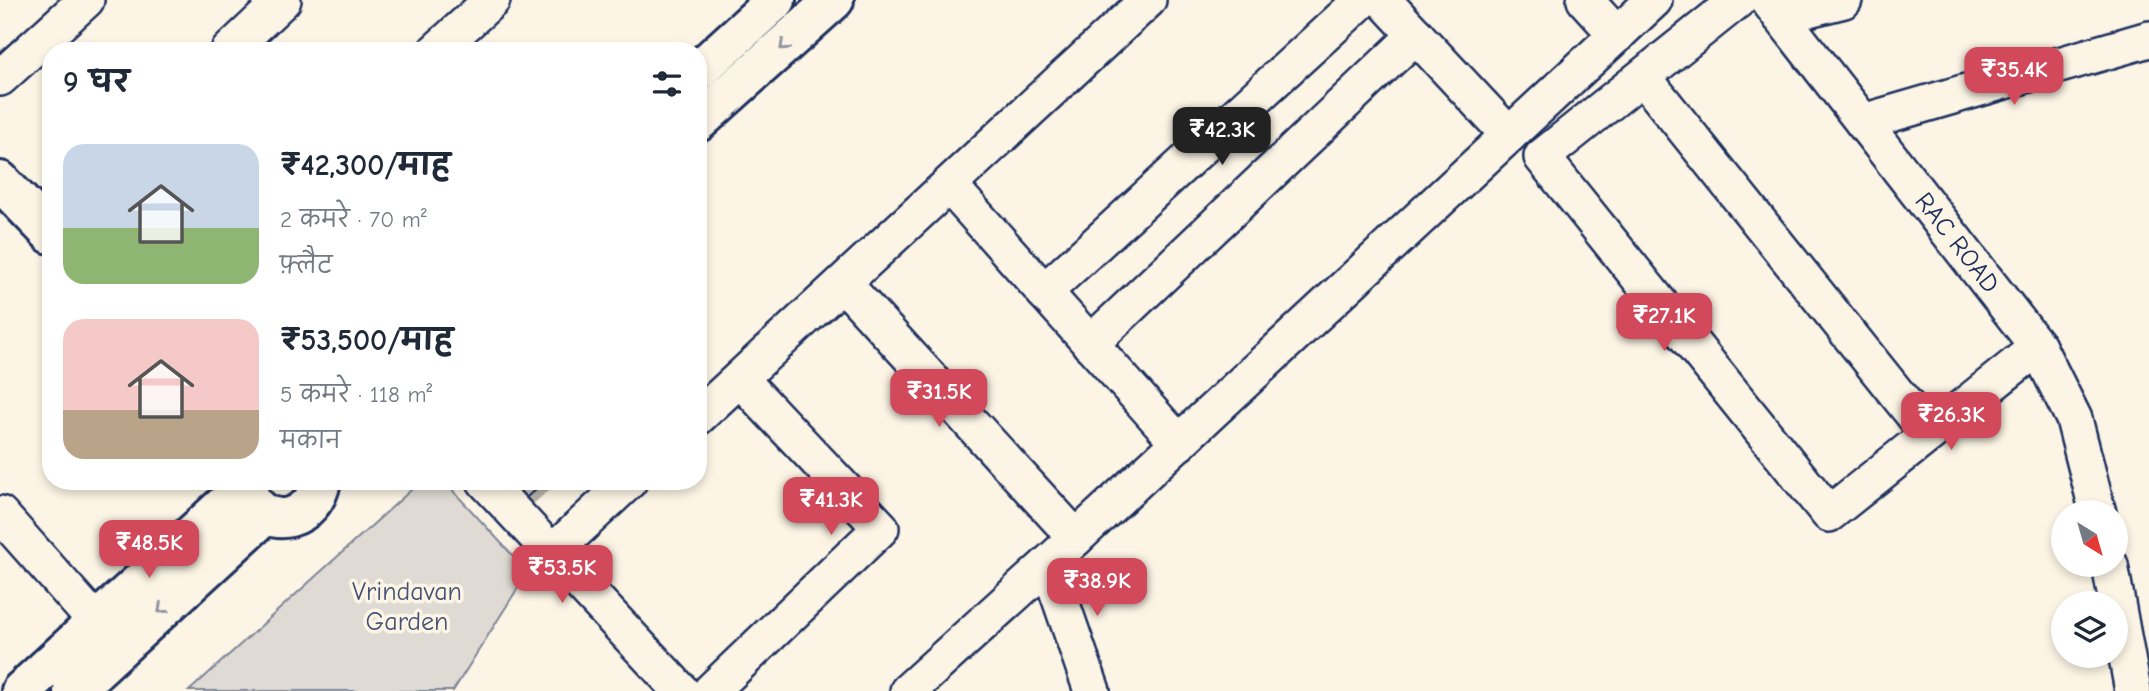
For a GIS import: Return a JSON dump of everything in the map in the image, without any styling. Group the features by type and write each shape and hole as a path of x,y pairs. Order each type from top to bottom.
{"street":[{"path":"0,78 86,0"},
{"path":"239,42 283,0"},
{"path":"446,42 492,0"},
{"path":"707,63 776,0"},
{"path":"707,114 834,0"},
{"path":"707,409 1148,0"},
{"path":"1044,292 1362,0"},
{"path":"1383,0 1509,135"},
{"path":"1585,0 1617,35"},
{"path":"908,691 1179,443 1654,0"},
{"path":"1738,0 1542,157 1829,514 2038,347"},
{"path":"1774,8 1832,2"},
{"name":"RAC ROAD","path":"1774,8 2038,347 2074,419 2095,500"},
{"path":"1090,344 1416,35"},
{"path":"1863,122 2149,39"},
{"path":"1643,77 1929,434"},
{"path":"0,181 42,220"},
{"path":"948,185 1179,443"},
{"path":"843,283 1076,538"},
{"path":"711,691 881,528 740,379"},
{"path":"252,493 283,518 295,517 308,509 319,490"},
{"path":"493,490 681,691"},
{"path":"552,553 619,490"},
{"path":"21,691 96,622 252,493"},
{"path":"73,691 252,493"},
{"path":"0,514 96,622"},
{"path":"1048,564 1092,691"},
{"path":"2112,578 2133,691"}],"green space":[{"name":"Vrindavan Garden","path":"411,490 452,490 528,572 453,691 189,691"}],"building":[{"path":"509,490 535,490 520,503"}]}
